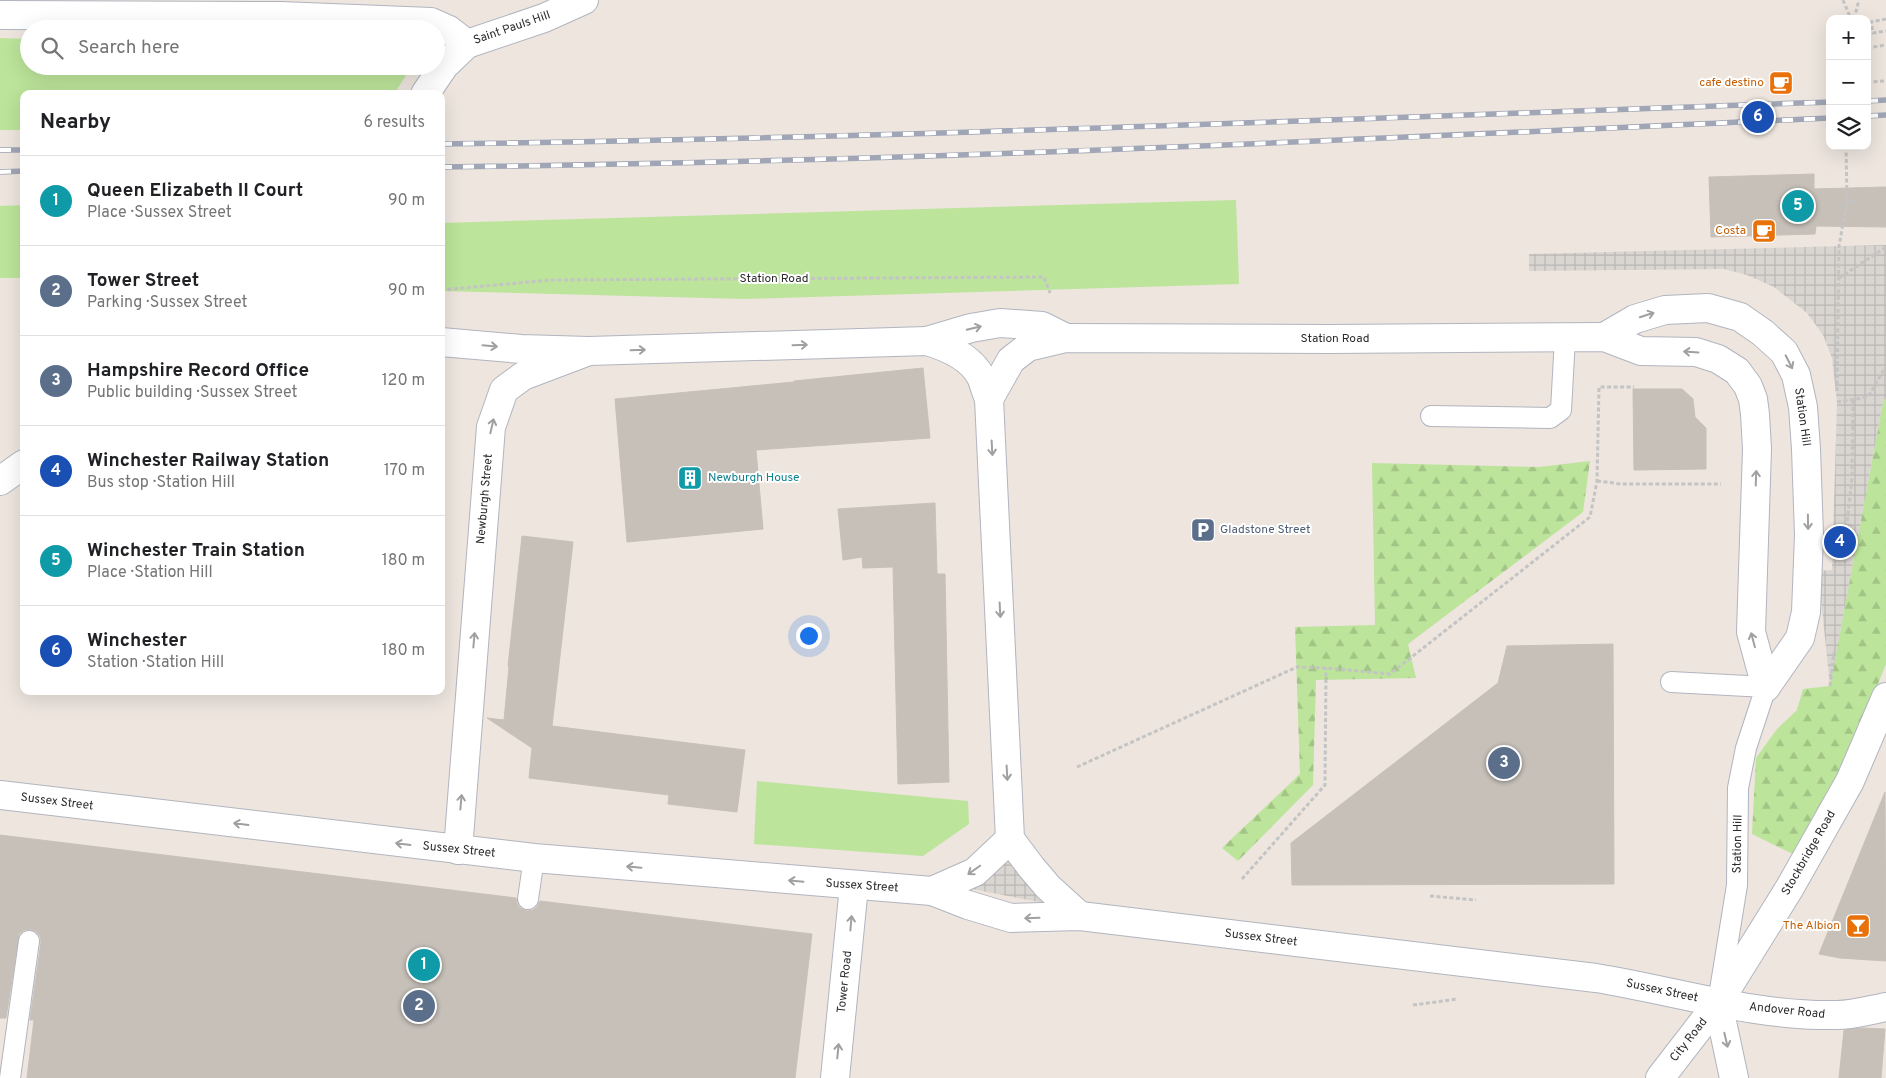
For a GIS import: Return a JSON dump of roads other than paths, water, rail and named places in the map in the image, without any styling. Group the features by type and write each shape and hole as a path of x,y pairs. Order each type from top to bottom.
{"main road":[{"name":"Saint Pauls Hill","path":"466,44 544,18 584,0"},
{"path":"0,15 281,8 410,20"},
{"path":"445,28 466,44 445,65"},
{"path":"427,90 438,75"},
{"name":"Station Hill","path":"1604,337 1635,319 1664,310 1708,308 1740,318 1763,333 1784,352 1796,375 1803,407 1806,449 1809,535 1806,612 1800,638 1766,688"},
{"name":"Station Road","path":"589,351 927,341 971,328 1000,323 1042,326 1066,338"},
{"path":"1604,337 1641,351 1696,352 1718,359 1736,371 1748,386 1754,407 1757,449 1751,632 1766,688"},
{"name":"Station Road","path":"989,399 1011,360 1028,347 1066,338 1604,337"},
{"path":"927,341 949,348 965,359 980,376 989,399 1010,839 1031,868 1048,887 1080,916"},
{"path":"445,342 521,349 589,351"},
{"name":"Newburgh Street","path":"458,850 491,427 504,390 524,376 589,351"},
{"path":"0,481 20,467"},
{"name":"Stockbridge Road","path":"1718,1003 1789,888 1850,781 1886,697"},
{"name":"Sussex Street","path":"0,795 534,858 932,891 968,906 1011,918 1080,916 1596,978 1638,985 1718,1003"},
{"path":"932,891 974,872 1010,839"},
{"name":"Tower Road","path":"835,1078 854,886"},
{"path":"1718,1003 1734,1078"},
{"name":"Andover Road","path":"1718,1003 1800,1014 1839,1015 1886,1007"},
{"name":"City Road","path":"1660,1078 1718,1003"}],"lane":[{"path":"1431,416 1550,418 1561,410 1564,338"},
{"path":"1671,682 1766,688"},
{"name":"Station Hill","path":"1718,1003 1737,885 1738,788 1746,748 1766,688"},
{"path":"528,899 534,858"},
{"path":"10,1078 29,941"}],"railway":[{"path":"1871,101 1886,100"},
{"path":"445,144 962,132 1826,102"},
{"path":"1871,116 1886,115"},
{"path":"445,167 962,155 1826,118"},
{"path":"0,150 20,150"},
{"path":"0,172 20,171"}],"place":[{"name":"cafe destino","path":"1781,83"},
{"name":"Winchester","path":"1758,117"},
{"name":"Winchester Train Station","path":"1798,206"},
{"name":"Costa","path":"1764,231"},
{"name":"Newburgh House","path":"690,478"},
{"name":"Gladstone Street","path":"1203,530"},
{"name":"Winchester Railway Station","path":"1840,542"},
{"name":"Hampshire Record Office","path":"1504,763"},
{"name":"The Albion","path":"1858,926"},
{"name":"Queen Elizabeth II Court","path":"424,965"},
{"name":"Tower Street","path":"419,1006"}]}
